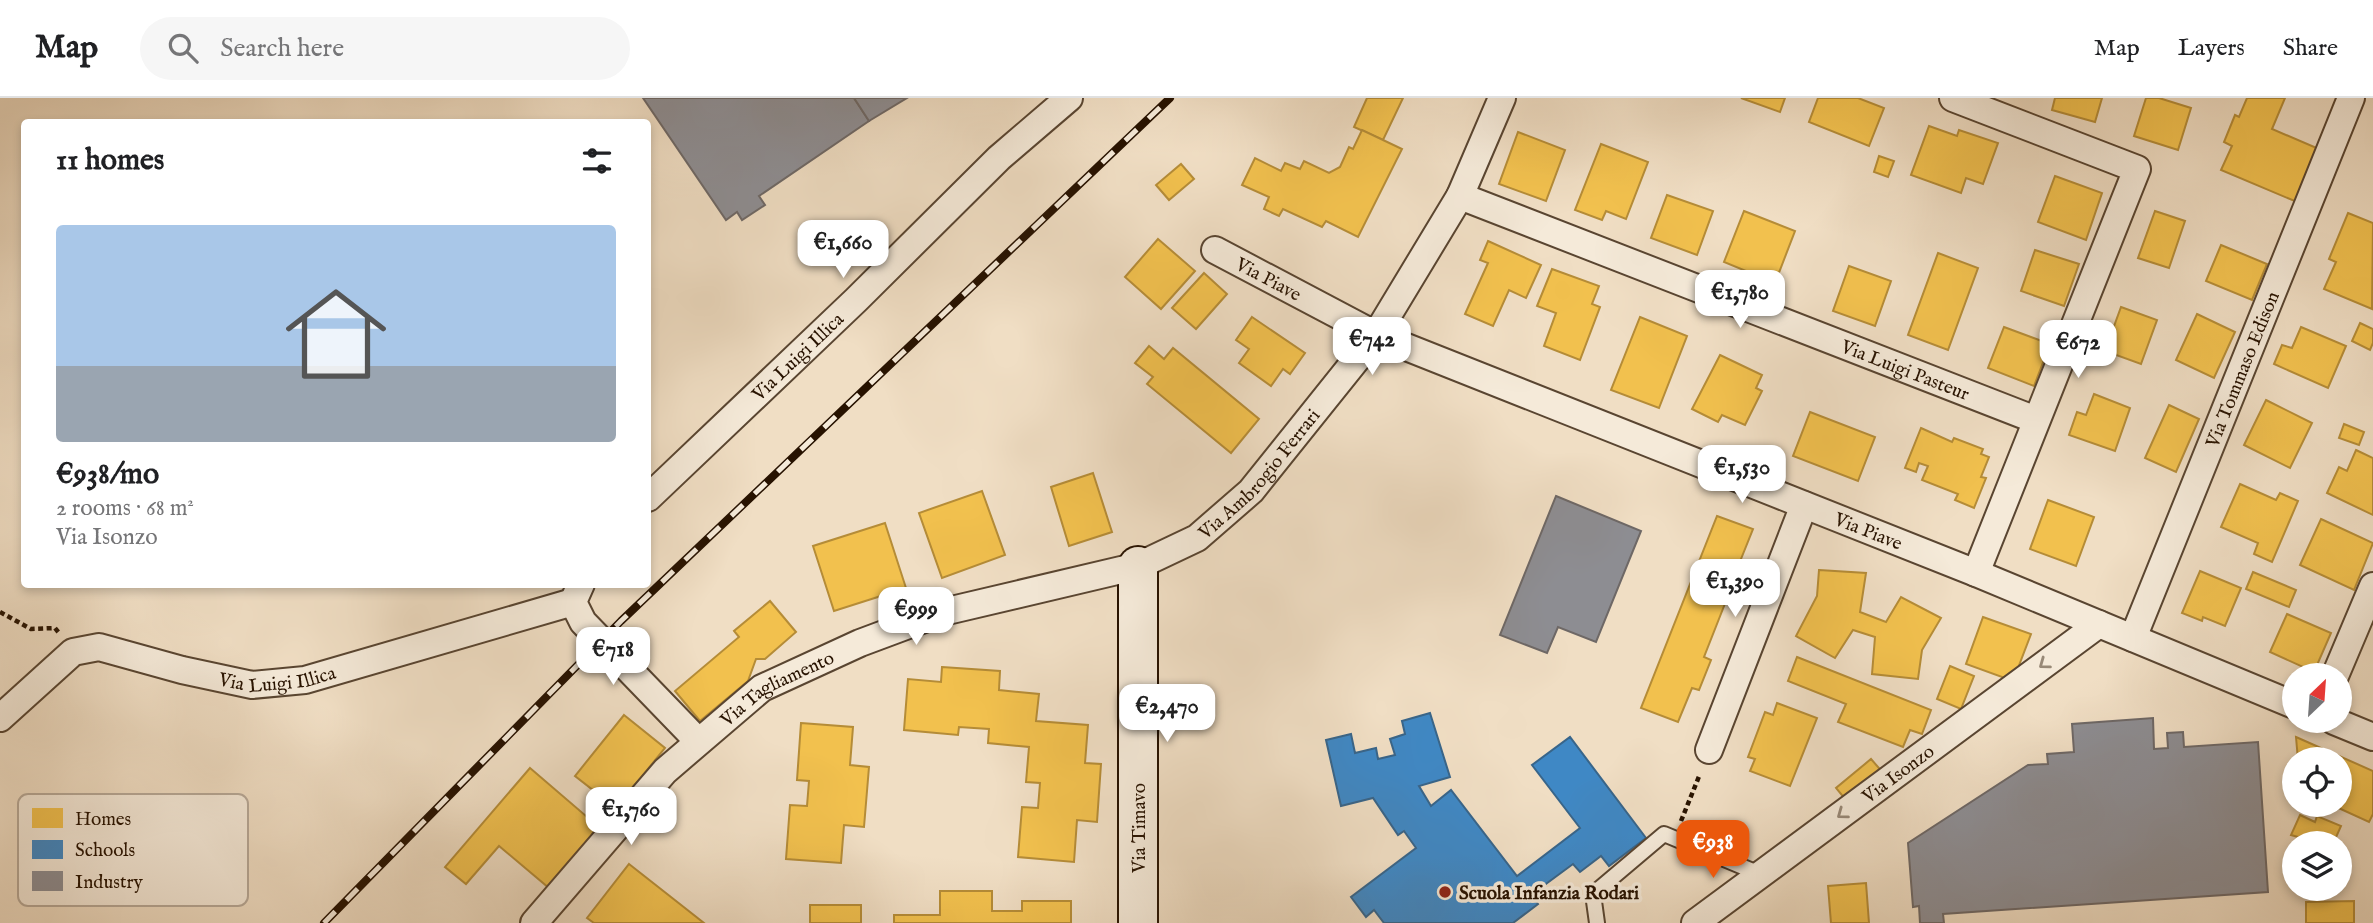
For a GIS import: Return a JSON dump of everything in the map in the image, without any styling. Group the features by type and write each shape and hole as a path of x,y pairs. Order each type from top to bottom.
{"street":[{"name":"Via Luigi Illica","path":"651,495 856,300 999,158 1069,98"},
{"name":"Via Ambrogio Ferrari","path":"1138,566 1197,538 1251,491 1376,335 1460,195 1502,98"},
{"path":"1953,98 1984,104 2137,169 1976,573"},
{"name":"Via Tommaso Edison","path":"2133,638 2351,98"},
{"name":"Via Luigi Pasteur","path":"1460,195 2036,420"},
{"name":"Via Piave","path":"1215,250 1376,335 1976,573 2282,700"},
{"path":"1709,750 1804,505"},
{"name":"Via Tagliamento","path":"534,923 665,771 762,688 860,643 943,612 1138,566"},
{"name":"Via Timavo","path":"1138,566 1138,923"},
{"path":"2340,663 2373,586"},
{"name":"Via Luigi Illica","path":"73,652 99,647 182,670 252,685 305,680 577,593 583,622 698,741"},
{"name":"Via Isonzo","path":"1695,923 2099,624"},
{"path":"0,718 73,652"},
{"path":"2352,728 2373,737"}],"lane":[{"path":"1597,923 1593,894 1664,834 1760,874"}],"path":[{"path":"0,612 31,629 55,628 73,652"},
{"path":"1674,838 1709,750"}],"building: Homes":[{"path":"1367,98 1403,98 1383,140 1354,127"},
{"path":"1741,98 1785,98 1780,112"},
{"path":"1818,98 1858,98 1884,108 1869,146 1809,122"},
{"path":"2055,98 2102,98 2095,122 2052,110"},
{"path":"2146,98 2159,98 2191,108 2178,150 2134,136"},
{"path":"2247,98 2285,98 2272,129 2319,149 2297,202 2221,170 2232,146 2224,142 2235,115 2239,117"},
{"path":"1929,126 1957,136 1959,130 1998,143 1983,184 1966,178 1961,193 1911,175"},
{"path":"1362,130 1402,149 1358,237 1326,221 1322,227 1283,209 1279,216 1264,209 1269,197 1242,185 1255,158 1281,171 1285,163 1300,169 1304,161 1329,173 1340,167 1349,147 1353,149"},
{"path":"1518,132 1565,150 1546,201 1499,184"},
{"path":"1601,144 1648,162 1626,219 1606,211 1602,220 1575,210"},
{"path":"1879,156 1894,161 1888,177 1874,172"},
{"path":"1181,164 1194,179 1169,200 1156,185"},
{"path":"2055,176 2102,193 2086,240 2038,222"},
{"path":"1667,195 1713,211 1697,255 1651,238"},
{"path":"1744,211 1795,231 1775,283 1724,262"},
{"path":"2155,211 2185,221 2169,268 2138,258"},
{"path":"2348,213 2373,223 2372,309 2324,289 2336,262 2329,259"},
{"path":"1158,239 1195,271 1161,309 1125,277"},
{"path":"1488,241 1541,265 1526,298 1509,290 1493,326 1465,314 1488,263 1480,260"},
{"path":"2221,245 2267,264 2252,300 2206,281"},
{"path":"2035,250 2079,264 2064,306 2021,291"},
{"path":"1938,253 1978,268 1948,350 1908,335"},
{"path":"1849,266 1891,281 1875,326 1833,311"},
{"path":"1552,269 1599,286 1592,304 1600,307 1580,360 1544,346 1556,313 1537,306"},
{"path":"1204,273 1227,294 1196,329 1172,308"},
{"path":"2121,307 2157,320 2141,364 2105,351"},
{"path":"2197,314 2235,332 2214,378 2176,360"},
{"path":"1252,317 1305,353 1290,374 1283,369 1271,386 1239,363 1249,349 1236,340"},
{"path":"1640,317 1687,336 1659,408 1611,390"},
{"path":"2360,323 2373,329 2370,350 2352,341"},
{"path":"2004,327 2050,344 2034,386 1988,368"},
{"path":"2301,327 2346,346 2328,388 2274,364 2282,345 2292,348"},
{"path":"1149,346 1164,359 1173,348 1259,419 1231,453 1147,384 1153,377 1135,363"},
{"path":"1720,355 1762,375 1756,388 1762,391 1745,425 1722,415 1718,422 1692,409"},
{"path":"2094,394 2130,408 2115,451 2069,435 2077,412 2086,415"},
{"path":"2266,400 2312,423 2290,468 2244,445"},
{"path":"2169,405 2199,419 2176,472 2145,458"},
{"path":"1810,412 1875,437 1858,481 1793,456"},
{"path":"2344,424 2364,432 2359,445 2339,438"},
{"path":"1921,428 1952,442 1954,438 1983,449 1981,454 1989,457 1981,477 1986,478 1974,508 1955,500 1958,494 1922,480 1928,466 1919,463 1916,472 1905,468"},
{"path":"2356,450 2373,458 2373,515 2327,493 2339,467 2347,471"},
{"path":"1093,473 1112,532 1069,546 1051,487"},
{"path":"2240,484 2276,500 2280,493 2298,501 2272,562 2254,554 2258,543 2221,527"},
{"path":"982,491 1005,555 942,578 919,513"},
{"path":"2048,500 2094,517 2076,566 2030,549"},
{"path":"1717,516 1753,529 1739,564 1747,568 1735,599 1728,596 1704,657 1711,660 1699,690 1692,688 1678,722 1641,708"},
{"path":"2321,519 2373,543 2354,590 2300,565"},
{"path":"885,523 906,588 834,611 813,546"},
{"path":"1819,570 1866,573 1860,612 1886,622 1901,597 1941,618 1922,650 1918,679 1872,674 1875,637 1853,630 1835,658 1796,636 1817,596"},
{"path":"2200,571 2241,588 2225,626 2203,617 2202,621 2182,613"},
{"path":"2253,572 2296,590 2289,607 2246,589"},
{"path":"770,601 796,632 765,659 756,659 748,681 700,721 675,691 739,637 734,631"},
{"path":"2287,614 2331,633 2318,663 2294,663 2270,652"},
{"path":"1983,617 2031,634 2013,681 1966,664"},
{"path":"1797,657 1931,710 1922,734 1910,730 1903,747 1838,722 1846,704 1788,681"},
{"path":"1950,666 1974,676 1961,709 1937,699"},
{"path":"942,667 1000,671 999,690 1039,694 1036,721 1088,725 1085,763 1101,764 1097,822 1077,820 1074,862 1018,857 1022,807 1038,808 1040,783 1026,782 1029,747 988,743 989,729 959,727 958,735 904,730 908,679 941,682"},
{"path":"1777,703 1817,718 1790,786 1750,771 1755,759 1748,757 1765,712 1773,715"},
{"path":"624,715 665,748 616,808 575,776"},
{"path":"801,723 853,727 850,765 869,767 864,827 844,825 841,863 786,859 790,805 807,806 809,781 797,780"},
{"path":"2296,737 2319,747 2297,747"},
{"path":"1871,759 1885,775 1850,805 1836,788"},
{"path":"2352,762 2373,771 2373,814 2369,822 2352,814"},
{"path":"530,768 600,828 549,888 499,846 466,884 445,867"},
{"path":"2299,817 2315,822 2319,817 2341,826 2339,831 2293,831"},
{"path":"629,864 704,923 594,923 587,918"},
{"path":"1866,883 1869,923 1831,923 1828,886"},
{"path":"940,891 992,891 992,911 1022,911 1022,901 1071,901 1071,923 894,923 894,915 940,915"},
{"path":"2354,901 2354,923 2306,923 2306,902"},
{"path":"810,905 861,905 861,923 810,923"}],"building: Schools":[{"path":"1430,713 1450,777 1419,786 1431,806 1451,790 1517,876 1580,828 1532,765 1570,737 1646,838 1609,866 1601,856 1580,872 1573,864 1531,895 1538,904 1513,923 1384,923 1374,910 1366,917 1351,897 1416,848 1404,831 1398,835 1373,798 1341,806 1326,740 1351,734 1355,753 1376,748 1378,759 1395,755 1390,739 1405,734 1402,721"}],"building: Industry":[{"path":"643,98 854,98 869,121 759,196 765,205 742,220 737,212 726,220"},
{"path":"854,98 907,98 869,121"},
{"path":"1556,496 1641,531 1596,642 1558,627 1547,653 1500,635"},
{"path":"2153,718 2154,749 2168,748 2167,733 2183,732 2184,747 2258,742 2268,892 1943,914 1944,923 1920,923 1919,906 1913,907 1908,843 2028,765 2048,764 2047,754 2074,752 2072,724"}],"railway":[{"path":"324,923 621,621 1170,98"}],"place":[{"name":"Scuola Infanzia Rodari","path":"1445,892"}]}
